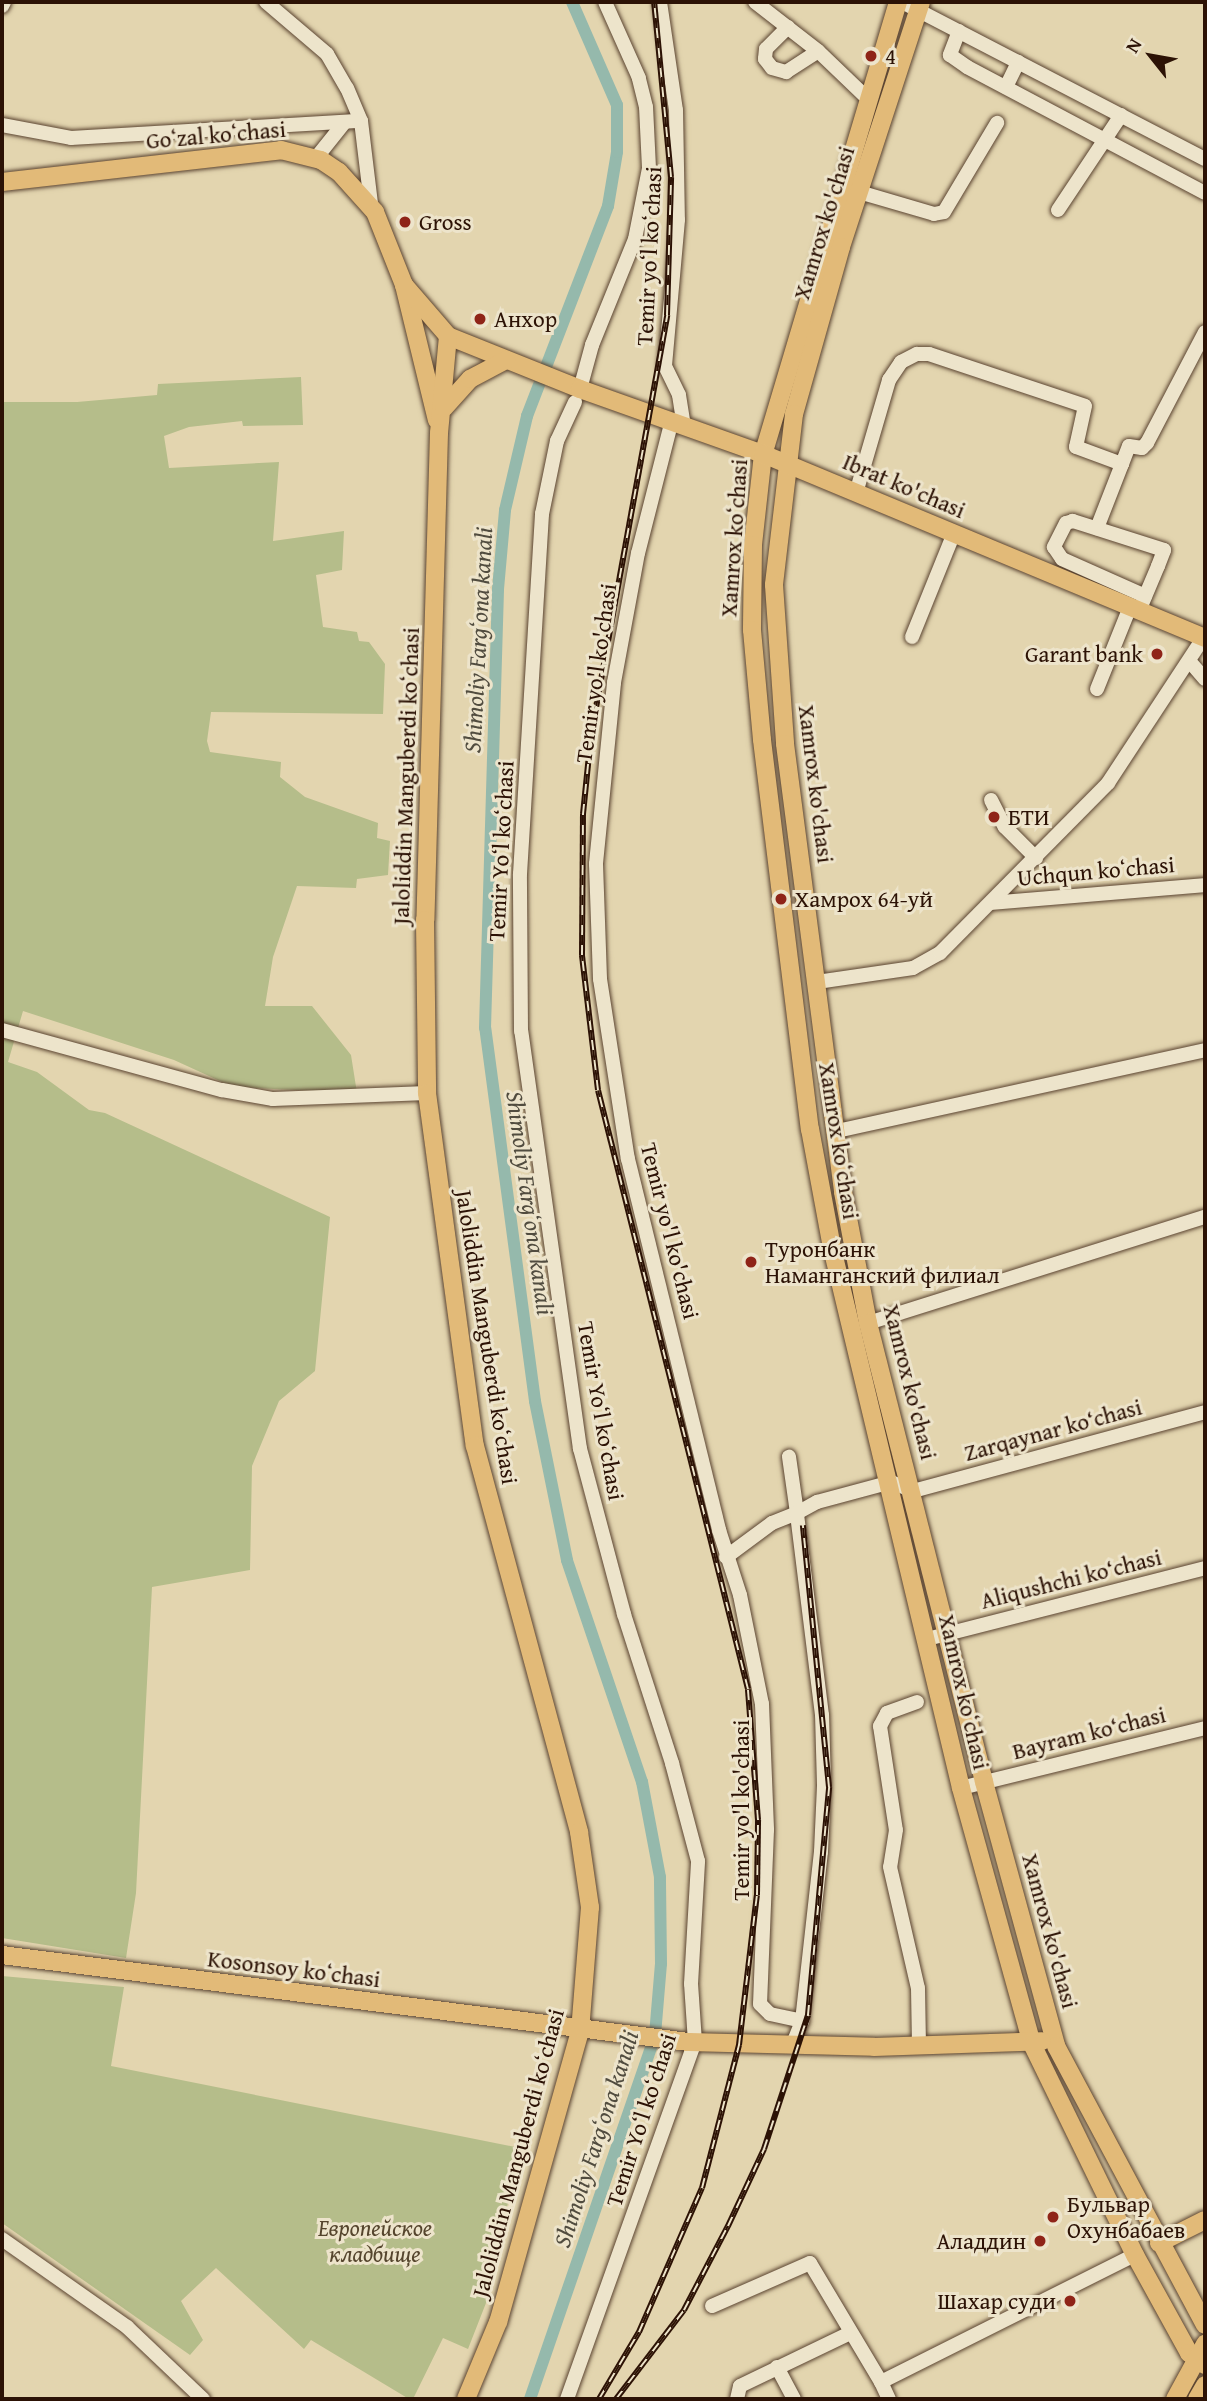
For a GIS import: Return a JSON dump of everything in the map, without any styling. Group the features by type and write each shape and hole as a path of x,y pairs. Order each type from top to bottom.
{"main road":[{"name":"Xamrox koʻchasi","path":"900,2 868,99 764,454 753,545 752,630 798,1028 832,1248 891,1482 961,1788 1032,2044 1135,2255 1202,2357"},
{"name":"Xamrox ko'chasi","path":"920,6 807,358 787,464 774,586 775,642 822,1026 836,1131 868,1323 913,1491 984,1783 1054,2038 1159,2243 1205,2326"},
{"name":"Goʻzal koʻchasi","path":"2,182 281,150 316,158 339,172 371,204 404,285"},
{"path":"404,285 448,336"},
{"path":"404,285 439,432"},
{"name":"Ibrat ko'chasi","path":"448,336 512,362 578,396 678,423 764,454 954,533 1138,604 1204,638"},
{"name":"Jaloliddin Manguberdi koʻchasi","path":"448,336 444,408 439,432 422,1004 427,1093 483,1484 586,1867 589,1941 580,2031 498,2322 466,2399"},
{"path":"444,408 470,379 512,362"},
{"name":"Kosonsoy koʻchasi","path":"2,1955 580,2031 692,2042 792,2046 919,2046 1032,2044 1054,2038"},
{"path":"1159,2243 1205,2220"},
{"path":"1175,2399 1202,2357"},
{"path":"1197,2399 1205,2385"}],"street":[{"path":"266,2 285,7 327,54 361,121 371,204"},
{"name":"Temir Yoʻl koʻchasi","path":"567,2399 692,2042 691,1984 698,1861 672,1763 620,1601 580,1449 521,1031 519,910 542,514 557,441 578,396 592,345 635,239 649,168 646,107 639,78 605,2"},
{"name":"Temir yoʻl koʻchasi","path":"660,2 676,110 678,220 665,366 680,395 678,423"},
{"path":"755,2 818,51 868,99"},
{"path":"900,2 920,6 959,31 1205,159"},
{"path":"788,27 765,49 765,59 772,68 786,72 818,51"},
{"path":"959,31 950,55 1205,193"},
{"path":"1006,87 1017,62"},
{"path":"1058,210 1102,139 1121,115"},
{"path":"2,125 71,138 361,121"},
{"path":"316,158 344,123"},
{"path":"859,192 934,214 944,212 997,123"},
{"path":"1097,528 1129,446 1142,448 1147,443 1205,332"},
{"path":"856,492 889,380 901,362 917,354 929,354 1082,404 1086,408 1076,447 1122,464"},
{"name":"Temir yo'l ko'chasi","path":"678,423 623,626 601,798 595,905 616,1101 726,1557 750,1637 765,1735 760,2004 770,2014 802,2021"},
{"path":"1097,689 1138,604 1164,550 1097,528 1066,523 1055,545 1058,555 1138,604"},
{"path":"912,637 954,533"},
{"path":"817,982 924,964 991,903 1108,783 1191,663 1204,638"},
{"path":"1191,663 1205,678"},
{"path":"990,800 1005,827 1036,858"},
{"name":"Uchqun koʻchasi","path":"991,903 1205,885"},
{"path":"798,1028 822,1026"},
{"path":"2,1030 263,1097 427,1093"},
{"path":"836,1131 1205,1050"},
{"path":"868,1323 1205,1217"},
{"name":"Zarqaynar ko‘chasi","path":"913,1491 1205,1412"},
{"path":"789,1457 820,1687 824,1786 821,1852 802,2021 792,2046"},
{"path":"726,1557 772,1523 817,1502 891,1482 913,1491"},
{"name":"Aliqushchi ko‘chasi","path":"927,1639 1205,1568"},
{"path":"917,1702 887,1713 880,1726 896,1830 890,1867 918,1988 919,2046"},
{"name":"Bayram ko‘chasi","path":"961,1788 1205,1728"},
{"path":"2,2239 127,2327 203,2399"},
{"path":"881,2382 1135,2255"},
{"path":"712,2306 810,2263 889,2399"},
{"path":"737,2399 740,2386 850,2333"},
{"path":"777,2367 793,2399"}],"green space":[{"path":"301,377 303,425 243,426 242,421 189,427 164,436 169,468 279,462 273,541 344,531 342,570 316,575 323,627 357,632 359,641 369,642 385,664 383,714 211,712 207,741 210,752 281,762 280,777 305,797 378,823 377,838 390,841 388,875 357,879 356,888 297,886 273,957 265,1006 312,1006 351,1055 357,1093 233,1087 174,1060 23,1011 8,1062 37,1072 89,1110 105,1113 330,1217 315,1371 279,1401 252,1466 250,1570 152,1587 136,1893 126,1958 2,1938 2,402 77,402 157,395 158,384"},
{"name":"Европейское кладбище","path":"2,1976 124,1987 111,2066 520,2148 486,2303 468,2349 443,2338 413,2399 409,2399 311,2340 304,2349 216,2268 181,2301 203,2340 190,2355 2,2223"}],"waterway":[{"name":"Shimoliy Fargʻona kanali","path":"530,2399 655,2035 661,1964 660,1877 642,1782 567,1560 535,1401 485,1028 498,589 505,510 527,416 608,206 617,152 617,105 572,2"}],"railway":[{"path":"599,2399 639,2332 702,2188 739,2045 757,1895 758,1820 748,1689 598,1090 582,955 583,814 591,735 667,315 671,177 654,2"},
{"path":"616,2399 684,2310 728,2226 764,2149 808,2015 829,1787 803,1525"}],"place":[{"name":"4","path":"871,56"},
{"name":"Gross","path":"405,222"},
{"name":"Анхор","path":"480,319"},
{"name":"Garant bank","path":"1157,654"},
{"name":"БТИ","path":"994,817"},
{"name":"Хамрох 64-уй","path":"781,899"},
{"name":"Туронбанк Наманганский филиал","path":"751,1262"},
{"name":"Бульвар Охунбабаев","path":"1053,2217"},
{"name":"Аладдин","path":"1040,2241"},
{"name":"Шахар суди","path":"1070,2301"}]}
